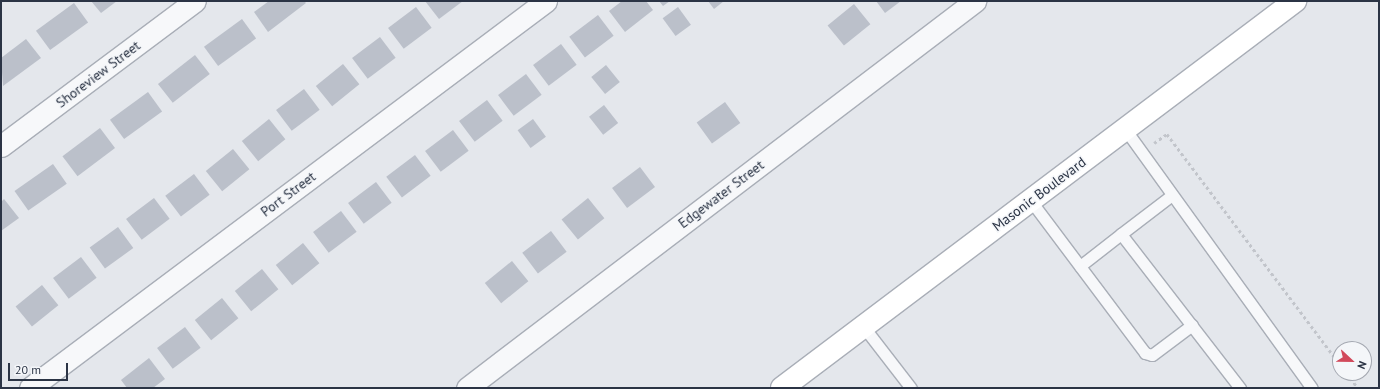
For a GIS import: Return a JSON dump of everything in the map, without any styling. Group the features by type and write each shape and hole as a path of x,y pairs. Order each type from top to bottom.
{"street":[{"name":"Shoreview Street","path":"1,146 195,1"},
{"name":"Port Street","path":"30,388 546,1"},
{"name":"Edgewater Street","path":"468,388 975,1"},
{"name":"Masonic Boulevard","path":"782,388 1295,1"}],"lane":[{"path":"1125,129 1312,388"},
{"path":"1080,266 1172,195"},
{"path":"1030,201 1145,353 1152,355 1192,325"},
{"path":"1121,234 1240,388"},
{"path":"863,326 911,388"}],"path":[{"path":"1142,153 1167,134 1332,353"}],"building":[{"path":"91,1 117,1 101,13"},
{"path":"269,1 304,1 306,3 268,32 254,12"},
{"path":"425,1 463,1 439,19"},
{"path":"622,1 646,1 653,10 625,32 609,11"},
{"path":"659,1 670,1 663,6"},
{"path":"708,1 724,1 714,9"},
{"path":"876,1 901,1 885,13"},
{"path":"74,3 88,22 50,50 36,31"},
{"path":"854,4 870,24 844,46 828,25"},
{"path":"416,7 432,28 404,49 388,28"},
{"path":"678,7 691,25 676,36 663,18"},
{"path":"598,15 614,36 585,57 569,37"},
{"path":"242,19 256,38 218,66 204,47"},
{"path":"380,37 396,58 368,79 352,58"},
{"path":"26,39 41,58 3,86 1,58"},
{"path":"561,44 577,65 549,86 533,65"},
{"path":"195,55 210,74 173,103 158,84"},
{"path":"343,64 359,84 332,106 316,86"},
{"path":"606,65 620,82 605,94 591,77"},
{"path":"526,74 542,95 514,116 498,95"},
{"path":"304,89 320,110 292,131 276,110"},
{"path":"148,92 162,111 124,139 110,120"},
{"path":"487,100 503,121 475,142 459,121"},
{"path":"725,102 740,123 712,144 697,123"},
{"path":"604,105 618,123 603,135 589,117"},
{"path":"269,119 285,139 258,161 242,141"},
{"path":"533,119 546,137 531,148 518,130"},
{"path":"100,128 115,148 78,176 62,156"},
{"path":"453,130 469,151 441,172 425,151"},
{"path":"233,149 249,169 222,191 206,171"},
{"path":"415,155 431,176 402,197 386,177"},
{"path":"53,164 67,184 28,211 14,191"},
{"path":"640,167 655,187 627,208 612,188"},
{"path":"194,174 210,195 181,216 165,196"},
{"path":"376,182 392,203 364,224 348,203"},
{"path":"154,198 170,219 142,240 126,219"},
{"path":"588,198 604,218 578,240 562,219"},
{"path":"4,199 19,218 1,231 1,202"},
{"path":"341,211 357,232 329,253 313,232"},
{"path":"118,227 133,248 105,269 90,248"},
{"path":"551,231 567,252 538,273 522,253"},
{"path":"303,243 319,263 292,285 276,265"},
{"path":"81,257 97,278 69,299 53,278"},
{"path":"512,261 528,281 501,303 485,283"},
{"path":"262,269 278,289 251,311 235,291"},
{"path":"42,285 58,305 32,327 16,306"},
{"path":"222,298 238,318 211,340 195,320"},
{"path":"185,327 201,348 173,369 157,348"},
{"path":"149,358 165,379 153,388 127,388 121,380"}]}
